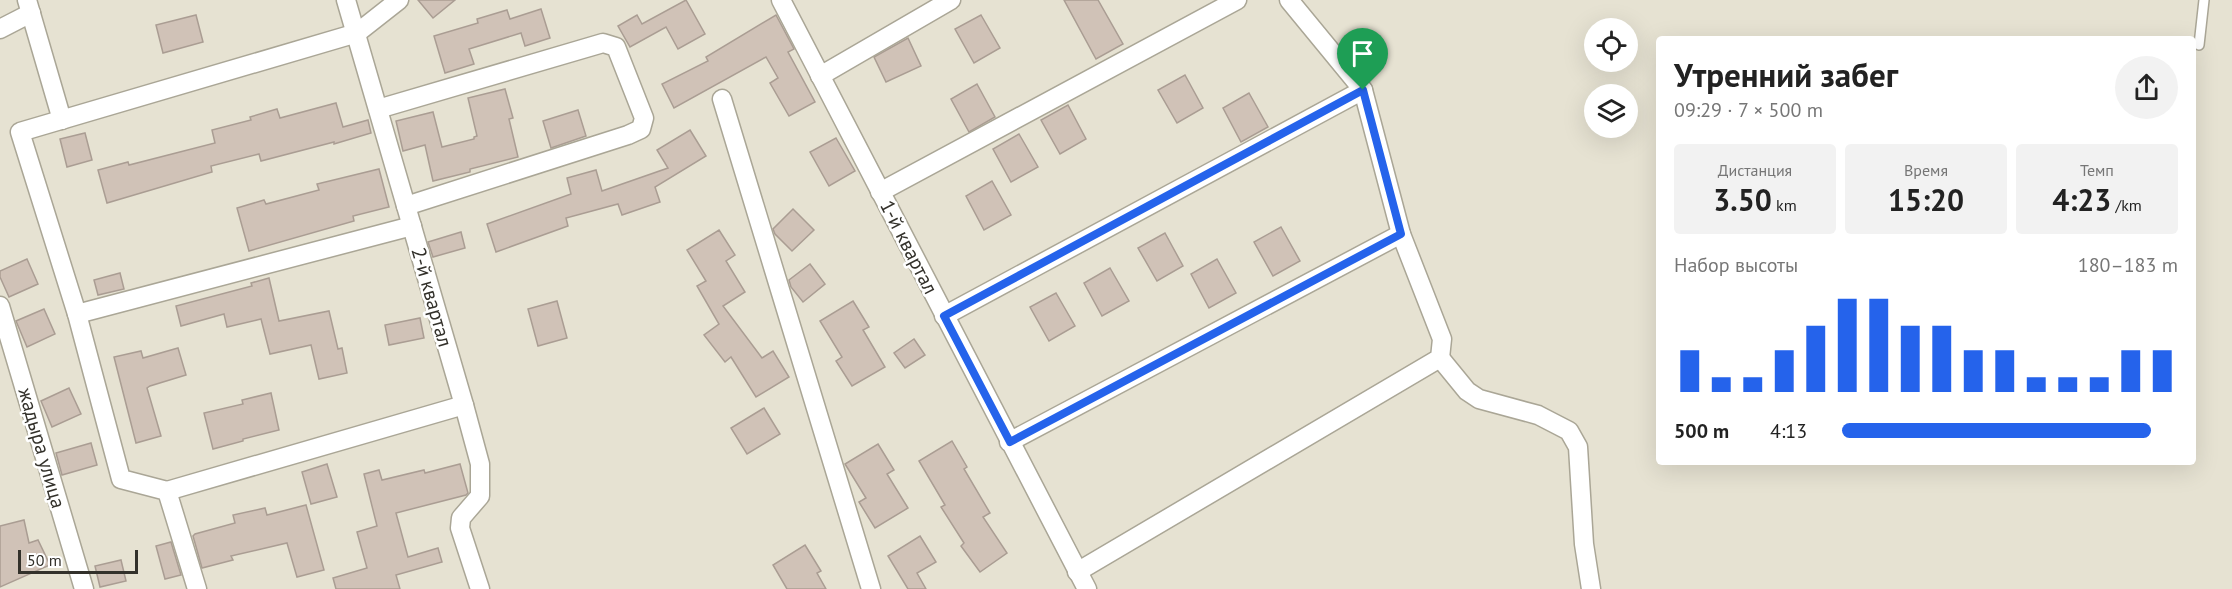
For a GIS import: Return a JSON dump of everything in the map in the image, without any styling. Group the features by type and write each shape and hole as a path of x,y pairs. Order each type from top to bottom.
{"street":[{"name":"2-й квартал","path":"346,0 480,464 482,486 480,495 461,518 460,528 480,589"},
{"path":"399,0 357,33 20,132 77,314 121,479 167,491 464,405"},
{"path":"820,76 951,0"},
{"path":"880,192 1237,0"},
{"path":"1288,0 1363,90 1401,234 1442,339 1440,358 1467,391 1479,399 1538,415 1569,431 1578,447 1584,544 1591,589"},
{"name":"1-й квартал","path":"788,2 820,76 1086,589"},
{"path":"0,29 29,7 62,120"},
{"path":"378,109 603,43 616,47 644,118 641,129 628,135 406,206"},
{"path":"944,316 1363,90"},
{"path":"722,99 871,589"},
{"path":"77,314 412,226"},
{"path":"1010,442 1401,234"},
{"name":"жадыра улица","path":"0,306 84,589"},
{"path":"1077,572 1440,358"},
{"path":"167,491 197,589"}],"lane":[{"path":"2199,45 2204,0"}],"building":[{"path":"418,0 455,0 433,18"},
{"path":"686,0 705,34 678,49 666,27 630,47 618,26 637,15 642,24"},
{"path":"1064,0 1098,0 1123,44 1096,59"},
{"path":"541,9 550,38 525,46 521,33 469,49 474,64 445,73 434,36 478,23 477,19 507,10 510,19"},
{"path":"196,15 203,42 163,53 156,25"},
{"path":"776,15 794,49 788,52 815,102 789,116 770,83 778,78 766,57 674,108 662,84 708,61 706,57"},
{"path":"981,15 1000,48 974,63 955,29"},
{"path":"908,38 921,66 886,82 874,57"},
{"path":"1185,75 1203,108 1177,123 1158,90"},
{"path":"977,84 995,117 969,132 951,99"},
{"path":"505,89 513,118 509,119 518,157 433,181 425,145 403,151 396,121 433,112 442,147 474,139 477,136 468,98"},
{"path":"1249,93 1268,127 1241,142 1223,108"},
{"path":"336,103 343,127 368,120 371,133 261,161 259,154 211,166 212,172 107,203 98,170 128,162 129,165 215,143 212,130 251,120 250,117 277,109 280,118"},
{"path":"1068,105 1086,139 1060,154 1041,120"},
{"path":"578,110 586,136 551,148 543,121"},
{"path":"690,130 706,156 655,187 660,202 622,215 618,204 566,218 568,226 496,252 487,224 571,194 567,178 596,170 602,191 668,168 657,150"},
{"path":"85,133 92,160 67,167 60,139"},
{"path":"1019,134 1038,167 1011,182 993,149"},
{"path":"836,138 855,171 829,186 810,152"},
{"path":"379,169 389,207 353,216 354,221 249,251 237,208 264,200 266,204 319,190 317,184"},
{"path":"992,181 1011,215 984,230 966,196"},
{"path":"793,209 814,230 792,251 773,229"},
{"path":"1281,227 1300,261 1273,276 1254,242"},
{"path":"719,230 735,255 726,261 745,292 723,306 762,358 773,351 789,377 756,397 731,357 725,362 704,335 719,324 697,286 706,281 687,250"},
{"path":"461,232 465,248 433,257 428,242"},
{"path":"1165,233 1183,266 1157,281 1138,248"},
{"path":"27,259 38,284 9,297 0,277 0,271"},
{"path":"1217,259 1236,293 1209,308 1191,274"},
{"path":"810,264 825,284 803,302 791,287 789,280"},
{"path":"1110,268 1129,301 1102,316 1084,283"},
{"path":"120,273 124,289 98,295 94,280"},
{"path":"269,278 279,321 329,311 338,349 342,348 347,373 319,379 311,345 270,354 261,319 227,327 224,314 181,326 176,306 252,286 251,283"},
{"path":"1056,293 1075,326 1049,341 1030,307"},
{"path":"557,301 567,338 538,346 528,309"},
{"path":"853,301 869,327 863,330 885,367 852,386 836,361 842,357 820,321"},
{"path":"44,309 55,334 27,347 16,321"},
{"path":"420,318 424,338 389,345 385,325"},
{"path":"914,339 925,355 905,368 894,353"},
{"path":"178,348 186,375 147,388 161,436 136,443 114,357 141,351 143,358"},
{"path":"69,388 81,414 52,427 41,401"},
{"path":"271,393 279,430 213,449 204,413 243,404 242,400"},
{"path":"764,408 780,434 747,454 731,428"},
{"path":"952,441 967,467 964,469 990,513 983,517 1007,553 980,572 961,546 964,543 941,507 945,505 919,461"},
{"path":"91,443 97,465 62,475 56,453"},
{"path":"878,444 894,470 887,474 908,508 875,528 859,502 866,498 845,464"},
{"path":"327,464 337,497 311,504 302,472"},
{"path":"460,464 468,493 466,495 396,513 408,557 438,548 442,562 396,575 400,589 336,589 333,578 367,568 357,532 377,526 364,474 379,470 382,480"},
{"path":"306,505 324,570 297,577 287,543 231,556 233,560 202,568 193,536 195,534 235,523 233,515 265,508 267,515"},
{"path":"24,520 29,543 38,540 50,565 0,587 0,526"},
{"path":"920,536 936,562 917,573 926,589 908,589 888,556"},
{"path":"171,542 181,575 165,579 156,546"},
{"path":"805,545 821,571 817,573 826,589 787,589 773,565"},
{"path":"121,560 126,581 100,587 95,566"}],"route":[{"path":"1363,90 1401,234 1010,442 944,316 1363,90"}]}
